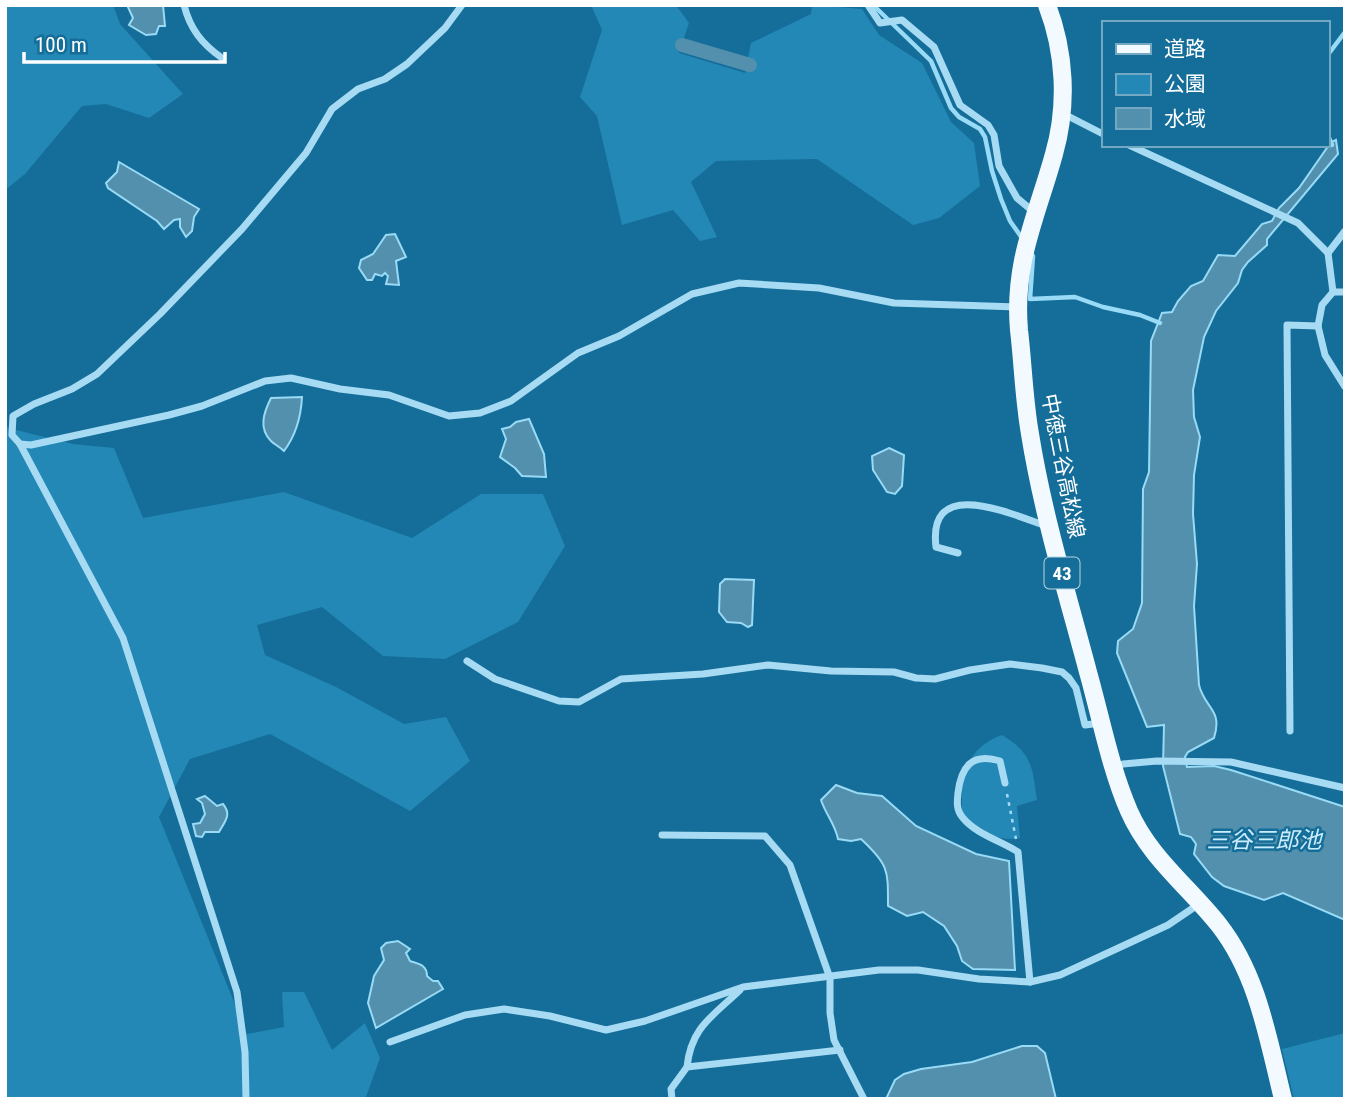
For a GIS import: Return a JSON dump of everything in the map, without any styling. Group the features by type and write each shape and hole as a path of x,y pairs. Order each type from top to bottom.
{"main road":[{"name":"中徳三谷高松線","path":"1048,6 1055,26 1061,61 1061,113 1055,153 1021,266 1019,307 1029,433 1049,528 1113,768 1129,812 1144,838 1233,944 1253,986 1283,1099"}],"street":[{"path":"184,5 189,25 206,47 222,58"},
{"path":"246,1099 245,1052 237,992 128,651 20,444 12,435 13,416 34,404 72,389 97,374 160,314 242,229 306,153 331,109 358,89 385,79 407,64 445,28 461,5"},
{"path":"868,5 880,23 902,20 934,47 960,105 988,125 994,135 999,166 1017,198 1035,213"},
{"path":"1061,113 1102,134"},
{"path":"1133,147 1298,223 1328,253 1333,292 1322,305 1318,326 1325,355 1345,387"},
{"path":"1328,253 1345,231"},
{"path":"20,444 32,445 169,415 202,406 265,381 291,378 389,396 449,416 480,413 511,401 578,352 619,336 692,294 739,283 819,288 894,303 1019,307"},
{"path":"1333,292 1345,292"},
{"path":"1290,731 1287,325 1318,326"},
{"path":"958,553 936,547 935,536 942,514 954,504 971,504 994,509 1049,528"},
{"path":"467,661 495,680 559,701 579,702 621,678 703,674 768,665 831,671 894,672 916,678 934,679 1010,664 1062,672 1076,688 1085,725 1102,723"},
{"path":"1005,783 1000,761 982,759 972,762 963,769 960,778 957,807 962,818 977,830 1018,852 1030,982"},
{"path":"1113,768 1124,764 1157,761 1231,762 1345,788"},
{"path":"662,835 765,836 790,865 830,978 835,1040 864,1099"},
{"path":"390,1042 465,1015 504,1010 550,1016 606,1030 645,1021 743,987 879,970 918,970 979,979 1030,982 1060,975 1168,925 1200,903"},
{"path":"672,1099 671,1089 687,1067 689,1047 700,1028 743,987"},
{"path":"687,1067 840,1050"}],"path":[{"path":"1005,783 1018,852"}],"green space":[{"path":"5,5 113,5 120,24 183,94 149,118 106,104 82,106 25,174 5,190"},
{"path":"591,5 676,5 689,23 679,53 745,73 751,43 811,14 812,5 862,9 879,35 922,63 951,122 974,143 980,186 939,218 913,225 817,159 716,161 691,182 717,237 700,241 673,210 622,225 597,116 580,97 602,30"},
{"path":"5,421 8,428 73,444 114,448 143,518 284,492 412,538 481,494 543,494 565,546 518,622 445,659 383,656 322,607 257,625 265,655 336,687 404,724 446,717 470,761 410,811 270,734 190,759 159,817 247,1034 284,1027 282,992 304,992 332,1050 365,1023 380,1058 367,1099 5,1099"},
{"path":"1002,735 1025,755 1034,779 1037,800 1017,806 1020,838 995,837 962,815 962,789 967,766 980,748"},
{"path":"1345,1033 1345,1099 1294,1099 1282,1049"}],"water":[{"path":"127,5 163,5 165,26 159,26 156,34 146,35 129,25 133,18"},
{"name":"三谷三郎池","path":"1336,140 1338,154 1267,239 1267,245 1242,270 1238,283 1216,311 1204,337 1193,390 1194,417 1200,437 1194,475 1193,514 1197,564 1194,606 1199,685 1215,715 1216,728 1214,738 1188,752 1185,757 1187,767 1214,766 1231,770 1345,807 1345,920 1283,893 1264,900 1224,886 1212,877 1194,854 1196,844 1191,837 1180,834 1163,766 1164,725 1147,727 1117,653 1118,641 1133,629 1142,603 1143,489 1149,472 1151,341 1162,313 1172,312 1191,286 1203,281 1218,255 1235,256 1262,224 1272,221 1279,208 1299,188 1331,142"},
{"path":"119,162 199,209 194,217 192,231 186,237 180,227 180,219 174,220 164,229 157,221 108,188 106,183 117,172"},
{"path":"395,234 406,257 396,261 399,285 386,284 388,276 385,273 382,276 375,274 372,280 367,280 359,268 361,260 373,254 386,235"},
{"path":"302,397 297,426 284,451 267,436 263,425 266,409 271,398"},
{"path":"529,419 544,454 546,477 522,476 500,457 506,439 502,429"},
{"path":"889,448 904,455 902,486 895,494 887,492 873,470 872,456"},
{"path":"725,579 754,580 752,625 748,627 741,623 727,622 719,612 720,584"},
{"path":"836,785 857,793 882,796 916,826 976,854 1009,861 1015,970 973,969 962,961 957,946 944,926 923,912 907,916 888,906 887,876 882,862 861,839 838,839 823,805 821,800"},
{"path":"205,796 217,806 223,804 227,815 219,832 205,832 202,837 196,836 193,824 200,823 205,814 202,803 197,799"},
{"path":"398,941 410,949 406,953 410,961 424,967 427,976 438,981 443,989 376,1028 368,1003 374,976 384,960 381,948 386,943"},
{"path":"1022,1046 1037,1046 1045,1053 1056,1099 886,1099 895,1080 904,1074 972,1062"}],"waterway":[{"path":"873,5 931,61 951,108 959,117 980,129 985,137 1001,199 1010,221 1022,238"},
{"path":"1329,53 1345,32"},
{"path":"682,45 750,65"},
{"path":"1329,138 1332,145"},
{"path":"1030,252 1033,256 1030,299 1075,297 1160,323"}]}
